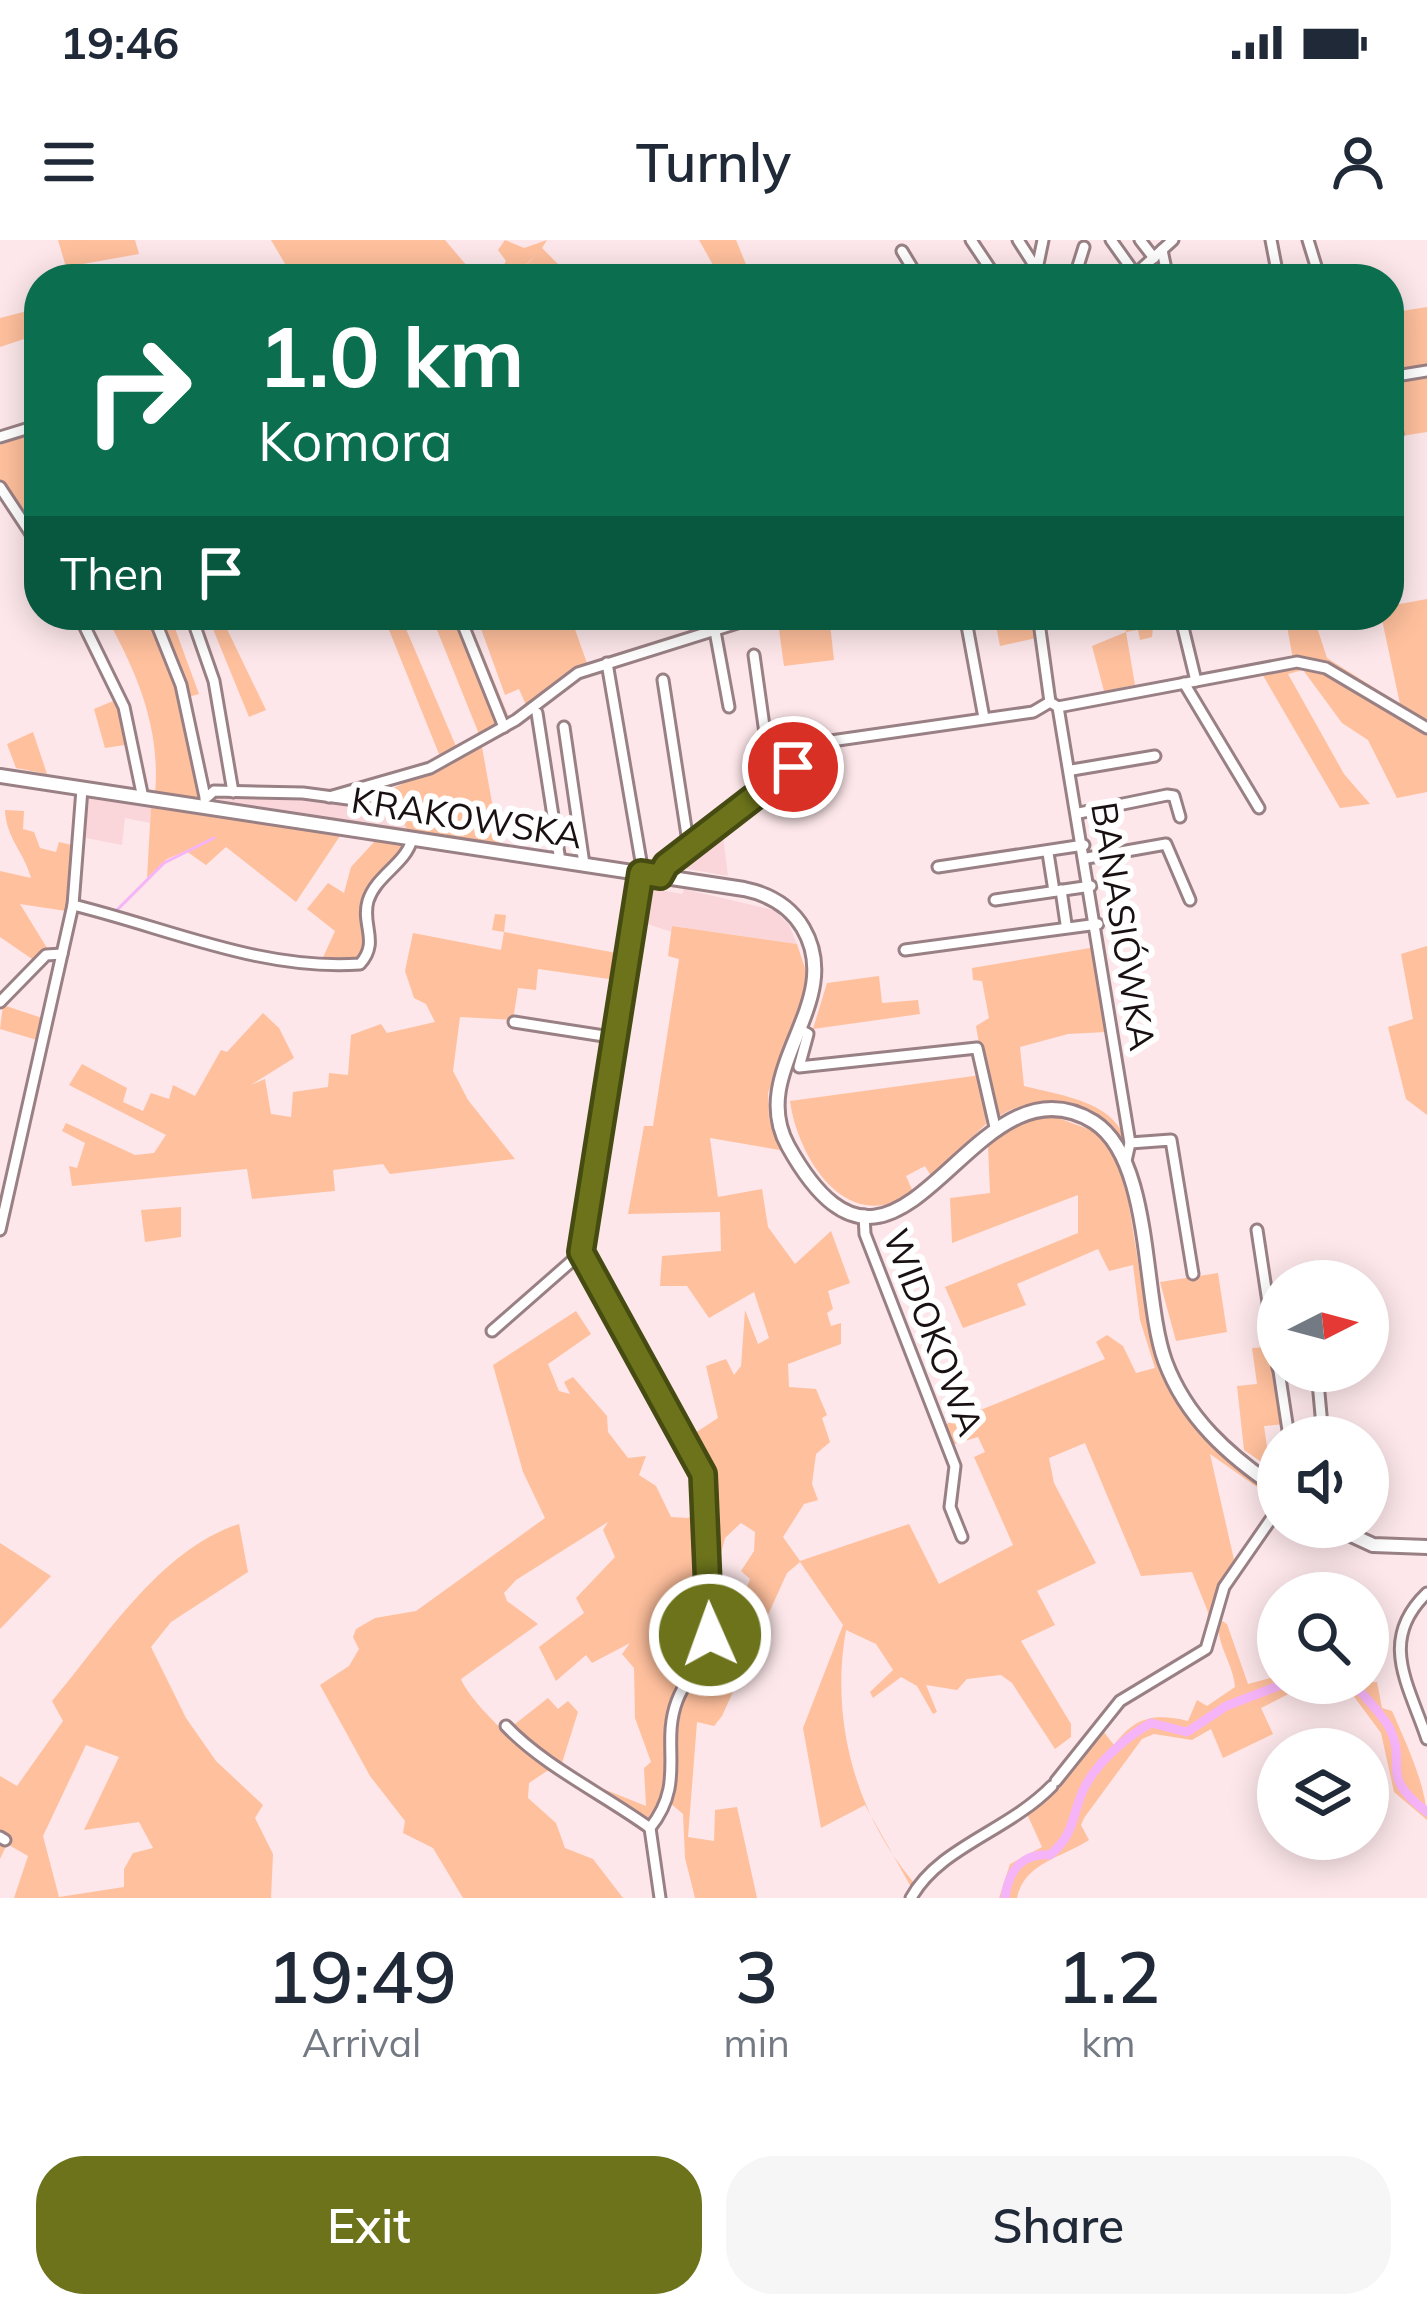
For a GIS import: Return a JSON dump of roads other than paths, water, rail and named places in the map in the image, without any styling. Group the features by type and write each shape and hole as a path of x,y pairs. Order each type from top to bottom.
{"main road":[{"name":"KRAKOWSKA","path":"0,776 143,798 205,802 298,822 754,891 792,913 807,937 815,972 778,1088 783,1136 827,1195 864,1215"},
{"path":"864,1215 887,1214 914,1203 994,1127 1032,1110 1073,1112 1103,1130 1126,1161 1154,1322 1174,1381 1222,1447 1257,1474"},
{"path":"1389,1546 1427,1547"}],"street":[{"path":"1140,240 1158,254 1162,264"},
{"path":"1147,264 1173,240"},
{"path":"1079,264 1084,247"},
{"path":"902,251 910,264"},
{"path":"0,487 24,523"},
{"path":"86,630 124,707 143,798"},
{"path":"159,630 181,685 205,802 233,792 363,801"},
{"path":"196,630 214,681 233,792"},
{"path":"465,630 504,727"},
{"path":"329,796 430,769 504,727 569,678 721,630"},
{"path":"968,630 984,718"},
{"name":"BANASIÓWKA","path":"1041,630 1072,770 1098,924 1130,1143 1126,1161"},
{"path":"1182,630 1190,682 1259,808"},
{"path":"715,632 729,707"},
{"path":"754,656 772,783"},
{"path":"660,876 772,783 836,739 1040,710 1297,662 1326,668 1427,728"},
{"path":"492,1331 581,1252 641,873 608,663"},
{"path":"663,680 689,848"},
{"path":"537,713 560,861"},
{"path":"564,728 584,865"},
{"path":"1072,770 1155,756"},
{"path":"0,1230 73,904 82,789"},
{"path":"1079,813 1167,795 1174,796 1180,817"},
{"path":"73,904 192,943 292,962 360,964 371,946 369,898 412,839"},
{"path":"1087,858 1166,844 1190,900"},
{"path":"938,867 1084,845"},
{"path":"1048,854 1066,924"},
{"path":"994,900 1091,886"},
{"path":"905,950 1098,924"},
{"path":"0,1002 46,955 62,954"},
{"path":"514,1022 617,1038"},
{"path":"799,1029 808,1034 799,1067 977,1048 994,1127"},
{"path":"1130,1143 1171,1140 1193,1274"},
{"name":"WIDOKOWA","path":"864,1215 865,1234 955,1466 950,1507 962,1537"},
{"path":"1257,1230 1262,1260"},
{"path":"581,1252 652,1372 706,1489 706,1656 678,1695 668,1801 650,1828 660,1898"},
{"path":"910,1898 942,1860 994,1834 1054,1784 1120,1701 1206,1648 1224,1587 1257,1539"},
{"path":"1427,1593 1411,1609 1398,1634 1427,1739"},
{"path":"506,1726 538,1759 571,1772 650,1828"}],"waterway":[{"path":"92,906 116,911 164,863 214,838"},
{"path":"1005,1898 1018,1866 1032,1857 1050,1855 1063,1842 1092,1776 1130,1737 1151,1723 1187,1732 1226,1706 1257,1694"},
{"path":"1372,1704 1395,1742 1398,1779 1427,1812"}]}
